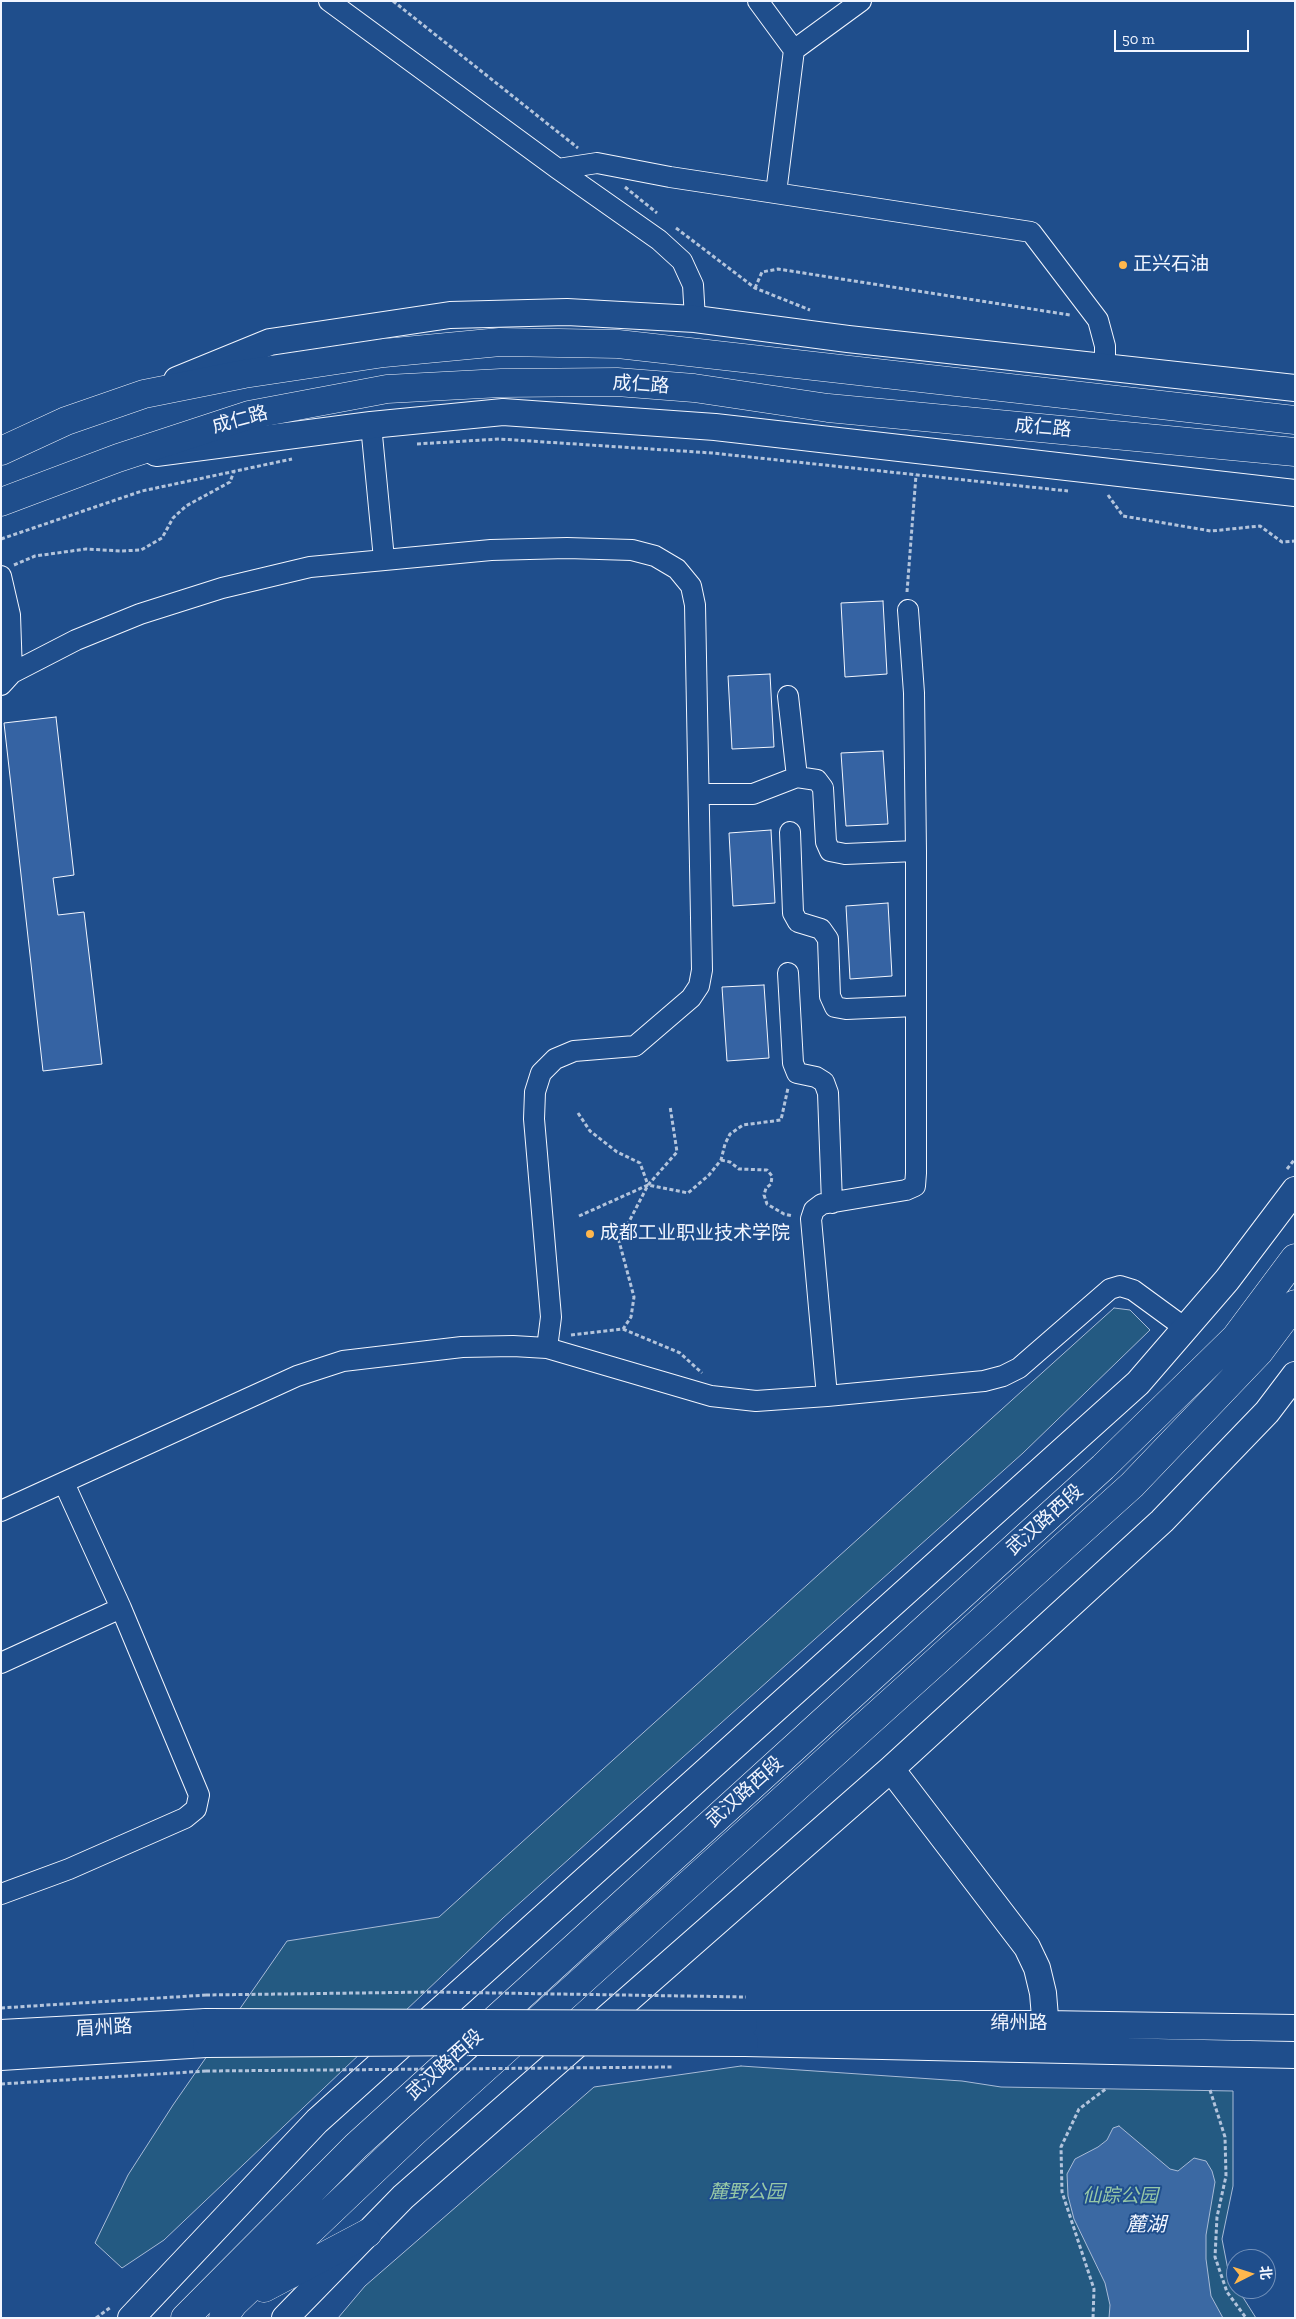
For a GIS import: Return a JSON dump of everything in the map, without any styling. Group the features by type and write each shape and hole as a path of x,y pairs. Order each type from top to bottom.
{"highway":[{"name":"成仁路","path":"1,451 66,421 144,394 244,374 384,352 500,342 618,344 1295,420"},
{"name":"成仁路","path":"1,502 118,458 249,415 388,389 501,382 617,382 694,388 828,408 1295,452"},
{"name":"武汉路西段","path":"185,2318 363,2139 1103,1467 1236,1336 1295,1258"},
{"name":"武汉路西段","path":"228,2311 414,2132 1132,1485 1259,1352 1295,1304"},
{"path":"228,2311 368,2233"}],"main road":[{"path":"144,394 270,342 450,315 567,312 695,319 1295,388"},
{"path":"118,458 371,425 503,412 705,426 1295,493"},
{"path":"131,2318 317,2121 1138,1383 1227,1280 1295,1190"},
{"path":"285,2318 403,2197 891,1769 1162,1521 1267,1412 1295,1375"},
{"path":"891,1769 1027,1946 1037,1968 1043,1993 1047,2050"},
{"name":"绵州路","path":"745,2034 1046,2024 1295,2028"},
{"path":"1,2057 206,2033 745,2034"},
{"name":"眉州路","path":"1,2034 206,2033"},
{"name":"绵州路","path":"745,2034 1047,2050 1295,2055"}],"street":[{"path":"329,1 558,169 659,240 682,261 693,285 695,319"},
{"path":"758,1 794,50 776,192"},
{"path":"794,50 861,1"},
{"path":"558,169 597,163 670,178 776,192 1031,232 1098,320 1105,346 1105,367"},
{"path":"371,425 384,559"},
{"path":"7,679 76,640 140,614 222,588 310,567 490,550 567,548 632,550 655,556 677,569 691,586 695,605 703,957 699,986 691,998 635,1046 574,1051 555,1059 542,1074 535,1092 534,1119 551,1317 547,1348"},
{"path":"6,571 10,615 7,679"},
{"path":"827,1396 812,1219 814,1210 822,1204 906,1190 915,1186 916,851 914,692 908,610"},
{"path":"788,696 797,777"},
{"path":"699,794 754,794 797,777 816,780 823,788 826,842 830,851 845,854 916,851"},
{"path":"790,832 793,913 798,922 821,929 828,939 830,996 836,1007 846,1009 916,1006"},
{"path":"788,973 793,1064 797,1073 816,1077 824,1082 828,1093 832,1203"},
{"path":"1,1511 297,1376 343,1361 462,1347 513,1346 547,1348 710,1396 756,1401 827,1396 984,1380 1003,1376 1019,1368 1110,1289 1120,1286 1133,1290 1186,1328"},
{"path":"1,1894 69,1869 186,1818 196,1809 199,1795 121,1608 64,1483"},
{"path":"1,1663 121,1608"}],"path":[{"path":"393,1 662,217"},
{"path":"670,223 755,288 818,312"},
{"path":"755,288 762,272 778,269 1098,320"},
{"path":"412,445 499,439 712,454 1070,491"},
{"path":"1,538 142,491 234,470 295,459"},
{"path":"6,571 35,556 86,549 121,552 140,550 162,538 173,518 186,506 230,482 234,470"},
{"path":"908,610 907,588 916,475"},
{"path":"1098,494 1118,496"},
{"path":"1108,495 1123,516 1211,531 1260,526 1282,542 1295,541"},
{"path":"579,1216 648,1185 688,1193 709,1175 721,1160 730,1134 743,1125 782,1120 788,1084 797,1073"},
{"path":"623,1329 631,1317 634,1298 619,1240 648,1185 677,1152 670,1106"},
{"path":"578,1113 590,1131 617,1152 640,1163 648,1185"},
{"path":"721,1160 730,1162 739,1169 767,1170 772,1176 771,1184 766,1188 764,1195 767,1204 784,1214 812,1219"},
{"path":"547,1348 569,1335 623,1329 680,1353 702,1372 710,1396"},
{"path":"1,2008 206,1995 433,1992 746,1996"},
{"path":"1,2084 206,2071 676,2067"},
{"path":"1093,2318 1094,2289 1062,2192 1061,2147 1079,2109 1107,2088"},
{"path":"1210,2090 1225,2137 1226,2176 1217,2217 1216,2257 1227,2292 1246,2318"}],"green space":[{"path":"1114,1308 1130,1310 1150,1330 1023,1453 503,1918 164,2240 122,2268 95,2243 128,2175 173,2105 287,1941 439,1917"},
{"name":"麓野公园","path":"741,2066 962,2081 1001,2087 1233,2091 1233,2186 1222,2239 1226,2260 1226,2299 1244,2299 1256,2318 338,2318 365,2286 594,2087"}],"water":[{"name":"麓湖","path":"1119,2126 1170,2169 1178,2171 1194,2158 1206,2161 1212,2171 1215,2182 1206,2235 1206,2259 1211,2296 1223,2318 1109,2318 1110,2305 1105,2283 1074,2219 1068,2196 1067,2174 1075,2159 1098,2147 1107,2140 1113,2128"}],"building":[{"path":"883,601 887,674 845,677 841,603"},
{"path":"770,674 774,747 732,749 728,676"},
{"path":"56,717 74,875 53,878 58,915 84,912 102,1064 43,1071 4,723"},
{"path":"883,751 888,824 846,826 841,753"},
{"path":"771,830 775,903 733,906 729,833"},
{"path":"888,903 892,976 850,979 846,906"},
{"path":"764,985 769,1058 727,1061 722,987"}],"place":[{"name":"正兴石油","path":"1123,265"},
{"name":"成都工业职业技术学院","path":"590,1234"}],"park label":[{"name":"仙踪公园","path":"1120,2197"}]}
